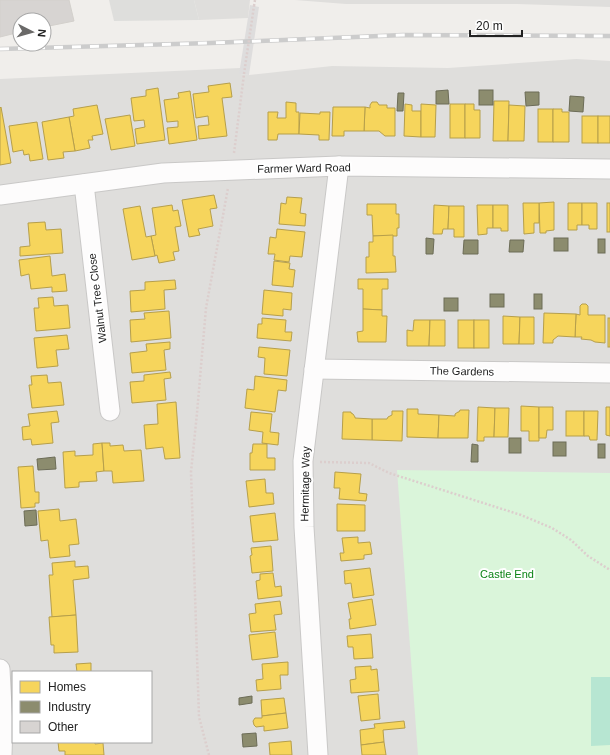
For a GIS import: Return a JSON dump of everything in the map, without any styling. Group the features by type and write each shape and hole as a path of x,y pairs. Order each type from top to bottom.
{"street":[{"name":"Farmer Ward Road","path":"0,195 163,172 339,166 610,169"},
{"name":"Hermitage Way","path":"318,755 304,527 303,461 339,166"},
{"name":"Walnut Tree Close","path":"84,184 110,411"},
{"name":"The Gardens","path":"314,369 610,373"},
{"path":"0,669 2,755"}],"path":[{"path":"210,755 199,717 191,472 206,308 232,170 255,0"},
{"path":"303,461 369,463 389,473 521,515 552,528 571,540 588,556 610,570"}],"shaded area":[{"path":"109,0 194,0 199,20 114,21"},
{"path":"194,0 250,0 248,18 199,20"},
{"path":"295,0 610,0 610,7 517,4 346,4"},
{"path":"576,59 610,61 610,755 0,755 0,79 240,68 240,74 249,75 332,66 448,68"}],"green space":[{"name":"Castle End","path":"397,470 610,473 610,755 418,755"},
{"path":"591,677 610,677 610,745 591,746"}],"pier":[{"path":"250,5 259,7 249,75 239,74"}],"building: Homes":[{"path":"230,83 232,97 222,98 227,136 199,139 198,126 209,125 208,116 196,118 193,94 209,92 208,86"},
{"path":"158,88 165,140 137,144 135,129 145,127 144,120 134,121 131,98 146,96 146,90"},
{"path":"190,91 197,140 169,144 167,128 178,127 178,121 167,122 164,100 179,98 178,93"},
{"path":"494,101 509,101 508,141 493,141"},
{"path":"286,102 296,103 296,112 299,112 299,134 278,134 277,140 268,140 268,112 278,112 277,118 286,118"},
{"path":"372,102 377,102 379,105 387,105 387,108 395,108 395,136 385,136 379,131 364,131 365,107 370,108"},
{"path":"405,104 412,105 412,111 421,111 421,137 404,136"},
{"path":"421,104 436,105 435,137 421,137"},
{"path":"450,104 465,104 465,138 450,138"},
{"path":"465,104 474,104 474,110 480,110 480,138 465,138"},
{"path":"97,105 103,134 92,136 93,140 88,140 90,148 75,151 69,117 74,116 73,109"},
{"path":"509,105 525,106 524,141 508,141"},
{"path":"1,107 11,163 0,165 0,108"},
{"path":"333,107 365,107 364,131 344,131 344,136 332,136"},
{"path":"538,109 553,109 553,142 538,142"},
{"path":"553,109 562,109 562,112 569,112 569,142 553,142"},
{"path":"320,112 330,112 329,140 319,140 319,135 299,134 300,113 320,114"},
{"path":"130,115 135,146 111,150 105,119"},
{"path":"582,116 598,116 598,143 582,143"},
{"path":"598,116 610,116 610,143 598,143"},
{"path":"69,117 75,151 63,152 64,158 48,160 42,122"},
{"path":"37,122 43,159 30,161 29,154 24,155 23,150 13,152 9,126"},
{"path":"214,195 217,208 210,209 213,226 198,229 200,235 189,237 182,200"},
{"path":"287,197 302,198 300,213 306,214 305,226 279,224 281,203 286,204"},
{"path":"554,202 554,230 546,231 546,233 540,233 539,203"},
{"path":"523,203 539,203 539,223 534,223 534,233 524,234"},
{"path":"568,203 582,203 582,225 577,225 577,230 568,230"},
{"path":"582,203 597,203 597,229 589,229 589,225 582,225"},
{"path":"607,203 610,203 610,232 607,232"},
{"path":"367,204 396,204 396,214 399,214 399,228 397,228 397,236 373,236 372,215 367,215"},
{"path":"172,205 173,211 178,210 181,226 175,227 179,251 173,252 175,260 159,263 157,255 155,256 151,236 156,235 152,208"},
{"path":"434,205 449,206 448,229 443,229 442,234 433,234"},
{"path":"477,205 493,205 493,228 487,228 487,234 478,235"},
{"path":"493,205 508,205 508,231 501,231 501,228 493,228"},
{"path":"140,206 146,237 151,236 155,256 132,260 123,209"},
{"path":"449,206 464,206 464,237 454,237 454,229 448,229"},
{"path":"45,222 46,230 61,229 63,253 20,256 20,247 30,246 28,223"},
{"path":"277,229 305,232 302,257 290,256 289,262 274,260 275,254 268,254 270,237 276,238"},
{"path":"393,235 393,256 395,256 396,272 366,273 366,257 369,257 369,242 373,242 373,236"},
{"path":"50,256 52,276 65,274 67,291 52,292 52,287 31,289 29,274 21,276 19,260"},
{"path":"274,261 290,263 289,269 295,270 293,287 272,285"},
{"path":"358,279 388,279 388,289 382,289 382,310 363,309 363,289 358,289"},
{"path":"175,280 176,289 164,290 165,309 131,312 130,291 145,290 145,282"},
{"path":"264,290 292,293 291,310 283,309 283,316 262,314"},
{"path":"53,297 54,306 68,305 70,328 36,331 34,308 39,308 38,298"},
{"path":"582,304 586,304 588,306 588,315 605,315 605,343 581,339 582,337 575,337 576,314 580,315 580,306"},
{"path":"363,309 382,310 382,316 387,316 386,342 358,342 357,332 363,331"},
{"path":"169,311 171,338 131,342 130,320 145,319 144,313"},
{"path":"544,313 576,314 575,337 558,336 553,340 553,343 543,343"},
{"path":"503,316 520,317 519,344 503,344"},
{"path":"520,317 534,317 534,344 519,344"},
{"path":"262,318 286,320 285,332 292,332 291,341 257,338 258,324 262,324"},
{"path":"608,318 610,318 610,347 608,347"},
{"path":"414,320 430,320 429,346 407,346 407,330 413,331"},
{"path":"430,320 445,320 445,346 429,346"},
{"path":"458,320 474,320 474,348 458,348"},
{"path":"474,320 489,320 489,348 474,348"},
{"path":"67,335 69,349 56,350 58,366 37,368 34,338"},
{"path":"170,342 170,349 164,350 166,370 132,373 130,353 147,351 146,344"},
{"path":"259,347 290,350 287,376 264,374 265,358 258,357"},
{"path":"170,372 171,378 164,379 166,400 132,403 130,382 144,381 144,375"},
{"path":"47,375 48,383 61,382 64,405 32,408 29,385 32,385 31,376"},
{"path":"255,376 287,380 286,391 278,390 275,412 245,408 247,389 254,390"},
{"path":"176,402 180,458 165,459 163,447 146,449 144,425 158,424 157,404"},
{"path":"521,406 539,407 539,441 529,441 529,431 521,431"},
{"path":"478,407 495,408 494,437 484,437 484,441 477,441"},
{"path":"539,407 553,407 553,430 547,430 546,438 539,438"},
{"path":"606,407 610,407 610,436 606,435"},
{"path":"495,408 509,408 508,437 494,437"},
{"path":"407,409 418,409 418,414 439,415 438,438 407,437"},
{"path":"460,410 469,410 468,438 438,438 439,415 455,416 455,414"},
{"path":"57,411 59,422 51,423 53,443 32,445 31,439 23,440 22,427 30,426 28,414"},
{"path":"392,411 403,411 402,441 372,440 372,419 387,419 392,415"},
{"path":"566,411 584,411 584,436 566,436"},
{"path":"584,411 598,411 597,440 590,440 589,436 584,436"},
{"path":"251,412 272,414 270,432 279,433 278,445 262,443 263,432 249,430"},
{"path":"343,412 351,412 355,418 372,419 372,440 342,439"},
{"path":"102,443 104,471 96,472 97,481 79,482 79,487 65,488 63,452 75,451 75,456 93,455 93,444"},
{"path":"102,443 110,443 110,446 123,445 124,451 141,450 144,481 113,483 112,471 104,471"},
{"path":"253,444 267,444 267,458 275,458 275,470 250,470 250,453 252,453"},
{"path":"33,466 35,492 39,492 39,503 35,503 35,507 21,508 18,467"},
{"path":"335,472 361,474 359,493 367,494 366,501 339,499 340,488 334,488"},
{"path":"265,479 266,493 273,493 274,504 249,507 246,481"},
{"path":"337,504 365,505 365,531 337,531"},
{"path":"59,509 60,521 76,519 79,544 69,545 70,556 50,558 48,540 41,541 38,511"},
{"path":"275,513 278,540 253,542 250,516"},
{"path":"358,537 358,543 370,542 372,554 364,555 364,559 341,561 340,553 344,553 342,538"},
{"path":"271,546 273,571 252,573 250,556 252,555 251,548"},
{"path":"75,561 75,567 88,566 89,578 73,580 76,615 52,617 49,575 53,575 52,563"},
{"path":"370,568 374,595 353,598 351,583 345,584 344,571"},
{"path":"273,573 275,587 281,586 282,596 258,599 256,581 260,580 260,574"},
{"path":"372,599 376,625 350,629 349,619 351,619 348,603"},
{"path":"280,601 282,614 274,615 276,630 251,632 249,614 256,613 255,604"},
{"path":"76,615 78,652 54,653 54,645 51,645 49,617"},
{"path":"275,632 278,657 252,660 249,635"},
{"path":"371,634 373,658 354,659 353,647 348,647 347,636"},
{"path":"288,662 288,675 280,675 281,689 257,691 256,680 263,679 262,664"},
{"path":"91,663 91,671 77,671 76,664"},
{"path":"371,666 371,670 377,669 379,691 351,693 350,680 356,679 355,667"},
{"path":"378,694 380,719 361,721 358,696"},
{"path":"284,698 286,713 262,716 261,700"},
{"path":"286,713 288,728 264,731 264,726 256,727 254,725 253,721 255,718"},
{"path":"404,721 405,728 383,730 384,742 361,745 360,730 375,728 374,724"},
{"path":"291,741 292,755 270,755 269,743"},
{"path":"384,742 386,755 362,755 361,745"},
{"path":"58,743 103,743 104,755 65,755 65,751 59,751"}],"building: Industry":[{"path":"448,90 449,104 436,104 436,91"},
{"path":"479,90 493,90 493,105 479,105"},
{"path":"525,92 539,92 539,105 526,106"},
{"path":"398,93 404,93 403,111 397,111"},
{"path":"570,96 584,97 583,112 569,111"},
{"path":"426,238 434,239 433,254 426,254"},
{"path":"554,238 568,238 568,251 554,251"},
{"path":"598,239 605,239 605,253 598,253"},
{"path":"464,240 478,240 478,254 463,254"},
{"path":"510,240 524,240 523,252 509,252"},
{"path":"490,294 504,294 504,307 490,307"},
{"path":"534,294 542,294 542,309 534,309"},
{"path":"444,298 458,298 458,311 444,311"},
{"path":"509,438 521,438 521,453 509,453"},
{"path":"553,442 566,442 566,456 553,456"},
{"path":"472,444 478,445 478,462 471,462"},
{"path":"598,444 605,444 605,458 598,458"},
{"path":"55,457 56,469 38,470 37,459"},
{"path":"36,510 37,525 25,526 24,511"},
{"path":"252,696 252,703 239,705 239,698"},
{"path":"256,733 257,746 243,747 242,734"}],"building: Other":[{"path":"0,0 69,0 74,21 52,25 52,12 12,12 12,34 0,37"}],"railway":[{"path":"0,49 211,43 403,35 610,36"}]}
